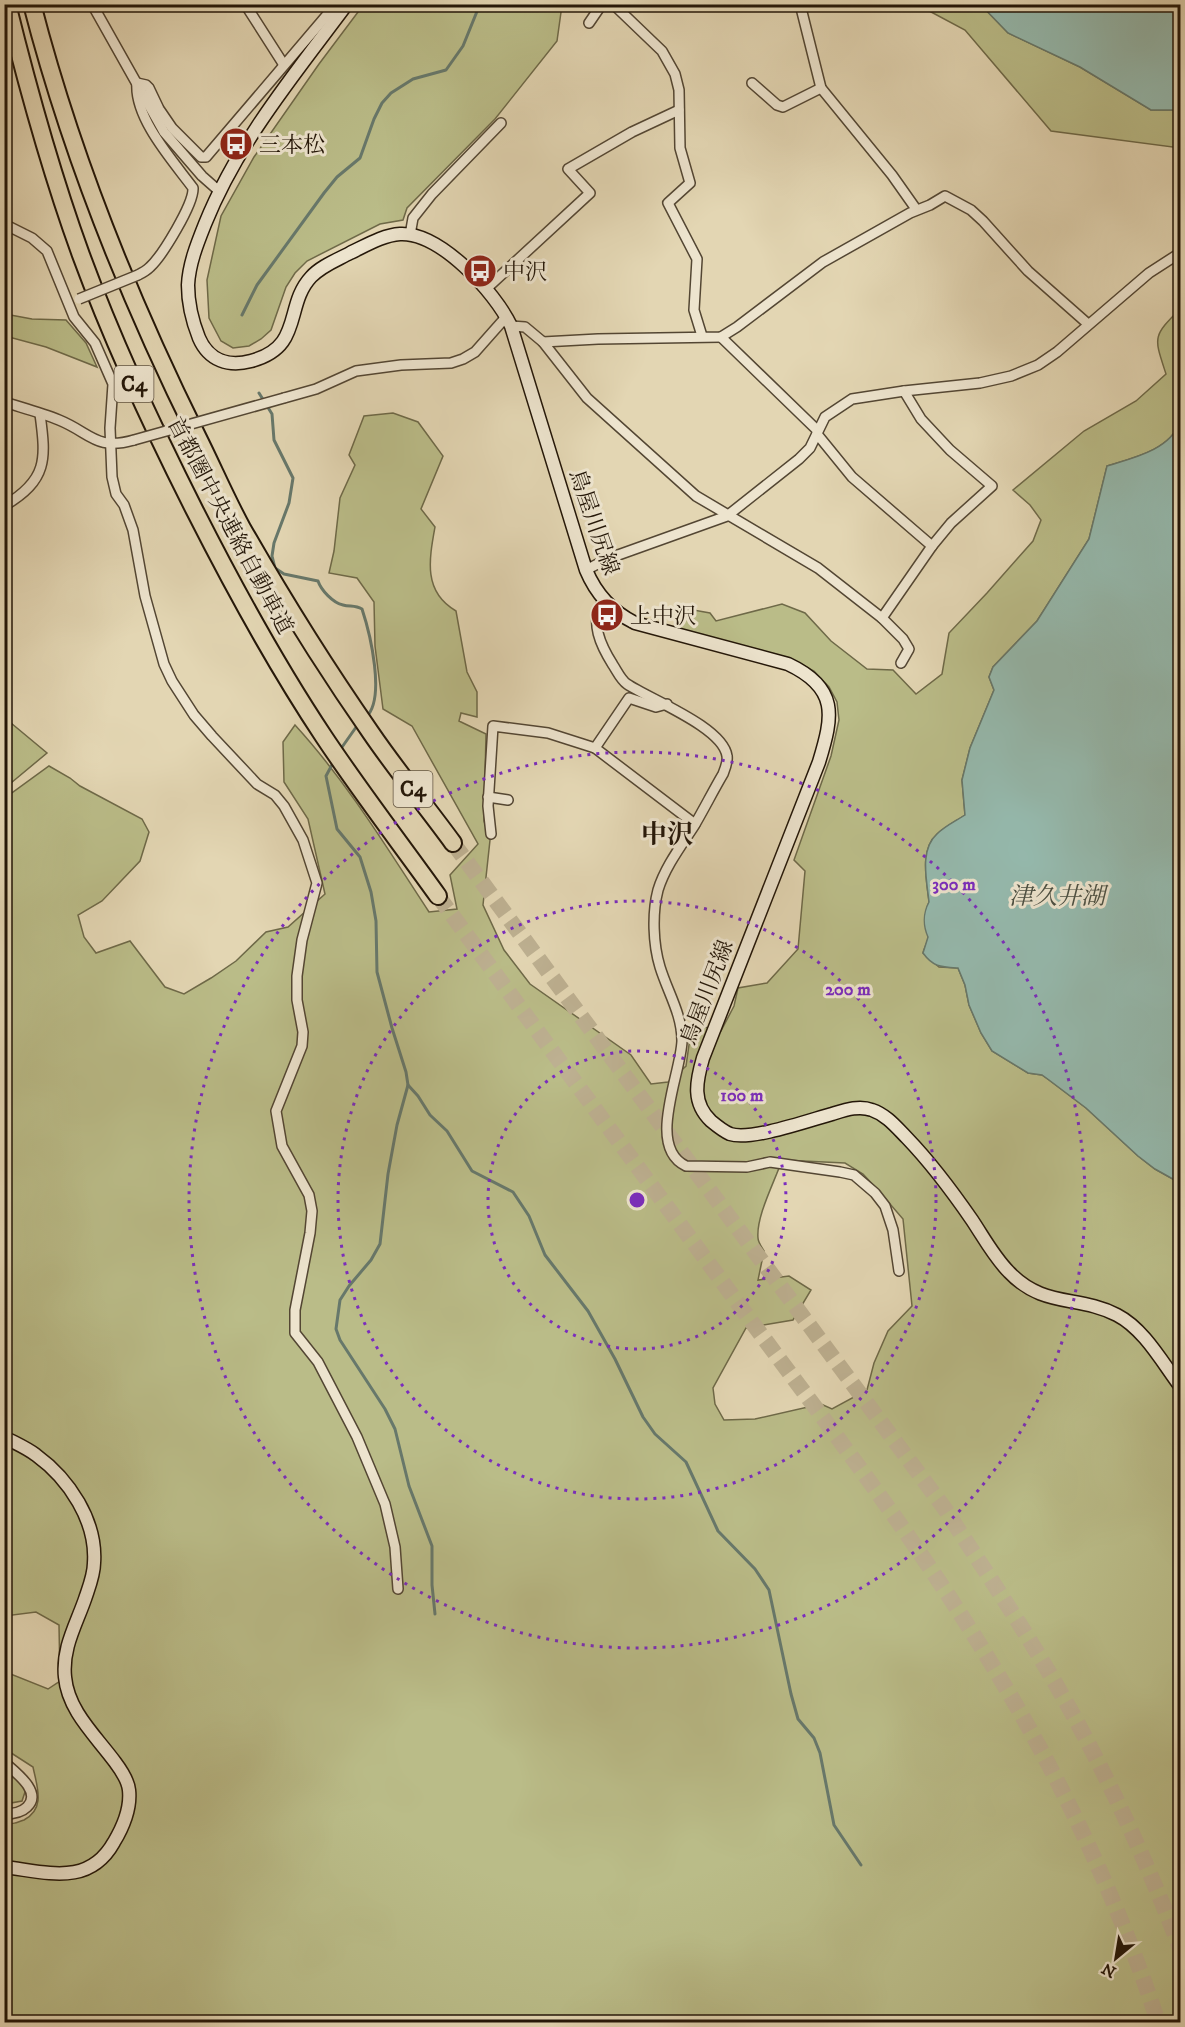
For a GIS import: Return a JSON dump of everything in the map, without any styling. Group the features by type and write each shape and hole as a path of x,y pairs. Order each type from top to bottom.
{"highway":[{"name":"首都圏中央連絡自動車道","path":"7,4 45,144 77,243 140,399 214,549 255,624 324,737 438,896"},
{"name":"首都圏中央連絡自動車道","path":"32,4 48,65 77,157 115,253 176,394 241,526 348,700 453,843"}],"main road":[{"path":"347,4 250,135 219,191 196,248 189,273 188,288 193,320 200,341 212,356 226,363 254,360 279,346 290,330 300,298 312,276 324,267 385,237 410,234"},
{"name":"鳥屋川尻線","path":"410,234 432,242 454,259 486,289 508,322 586,570 603,601 616,612 634,622 656,630 765,657 796,668 822,690 830,714 830,724 819,762 703,1058 698,1076 697,1093 701,1110 721,1129 739,1135 759,1133 858,1108 879,1113 896,1126 935,1169 998,1258 1020,1283 1042,1295 1102,1309 1128,1322 1141,1335 1180,1386"},
{"path":"4,1437 35,1454 48,1465 79,1503 86,1519 93,1547 94,1563 91,1580 66,1654 67,1686 70,1700 122,1772 129,1789 126,1813 117,1837 102,1859 90,1867 77,1873 64,1874 4,1867"}],"street":[{"path":"92,4 164,132 189,162 219,191"},
{"path":"246,4 284,65"},
{"path":"589,23 602,4"},
{"path":"613,4 662,51 675,74 679,90 680,148 690,183 668,203 697,259 694,310 702,336"},
{"path":"800,4 821,88 892,175 916,209"},
{"path":"137,83 149,88 172,128 204,158 327,15 333,14 338,17"},
{"path":"68,302 148,269 182,220 191,202 193,188 164,148 143,113 136,95 137,83"},
{"path":"752,83 777,105 783,106 821,88"},
{"path":"486,289 590,193 568,169 632,132 679,110"},
{"path":"410,234 413,218 432,194 501,123"},
{"path":"543,342 721,337 823,262 916,209 930,206 945,196 971,210 1028,271 1088,324"},
{"path":"4,224 32,238 47,251 78,323 100,353 113,384 112,477 116,494 124,506 133,530 144,596 164,664 177,691 194,715 257,784 275,795 284,806 310,856 317,883 302,940 297,976 297,1000 303,1032 302,1046 276,1111 282,1146 309,1195 312,1211 295,1310 295,1334 318,1362 357,1437 385,1504 395,1547 398,1589"},
{"path":"586,570 607,559 728,516 799,459 810,448 825,417 852,399 980,383 1026,370 1057,352 1149,273 1180,253"},
{"path":"4,402 64,422 95,440 119,445 316,389 356,371 401,365 451,363 464,359 508,322 525,327 543,342 587,398 696,496 818,568 882,618 903,639 909,649 901,663"},
{"path":"721,337 817,432 852,477 932,546"},
{"path":"882,618 932,546 951,523 992,486 950,450 921,419 904,391"},
{"path":"4,506 23,492 40,471 44,453 40,414"},
{"path":"603,601 598,608 598,632 607,654 626,683 697,722 716,739 727,756 723,774 664,875 655,907 656,952 660,969 679,1017 682,1044 667,1118 672,1152 680,1163 686,1166 747,1167 770,1162 854,1176 875,1193 885,1206 893,1230 899,1271"},
{"path":"595,748 629,698 656,707 667,705"},
{"path":"491,834 488,797 493,726 548,733 595,748 695,824"},
{"path":"488,797 508,800"},
{"path":"4,1762 22,1778 30,1788 32,1797 29,1806 21,1812 4,1814"}],"green space":[{"path":"364,4 562,5 557,41 495,119 407,208 403,220 380,224 307,261 286,287 271,330 249,346 233,348 221,341 209,318 207,280 221,216 254,157"},
{"path":"918,5 981,5 1008,33 1080,67 1151,110 1180,110 1180,148 1051,131 965,30"},
{"path":"1180,309 1180,422 1168,440 1159,446 1139,456 1107,466 1089,539 1037,621 993,667 989,677 994,690 970,748 962,780 965,815 937,834 931,841 926,857 929,902 927,906 928,934 923,953 939,967 958,968 965,985 969,1005 992,1051 1028,1073 1042,1075 1086,1108 1138,1156 1180,1183 1180,2022 5,2022 5,1824 19,1822 31,1815 38,1803 38,1789 33,1767 5,1749 4,1657 8,1673 48,1689 60,1681 59,1625 36,1612 5,1616 5,798 49,766 80,786 142,819 149,832 140,861 102,901 78,915 84,937 96,953 130,941 165,987 184,994 236,961 266,932 288,927 325,894 308,819 284,782 283,742 295,725 349,792 429,912 457,909 450,875 478,844 412,726 383,709 375,646 374,602 357,578 329,573 340,498 355,465 349,455 364,416 393,413 418,422 443,456 421,509 435,527 430,563 433,585 445,603 456,611 467,672 477,692 477,717 461,713 459,721 486,734 484,821 490,840 483,905 504,950 530,984 631,1055 651,1084 668,1082 686,1066 692,1024 721,1031 734,1006 738,988 767,983 798,949 805,871 794,860 831,756 839,720 837,702 829,687 814,671 795,661 677,628 688,609 710,613 716,621 782,604 805,613 831,641 867,669 893,670 916,694 942,674 949,633 1033,541 1041,520 1030,505 1013,490 1084,431 1136,401 1166,374 1159,352 1158,338 1164,326","holes":["782,1160 845,1163 863,1174 903,1219 912,1306 888,1331 874,1363 867,1390 832,1409 821,1404 755,1419 724,1420 715,1404 713,1388 746,1328 793,1320 811,1290 789,1276 758,1280 764,1251 758,1240 758,1229"]},
{"path":"5,314 32,319 66,320 86,343 97,367 46,347 5,336"},
{"path":"5,718 47,753 5,788"},
{"path":"4,1762 26,1789 22,1801 5,1804"}],"water":[{"path":"981,5 1180,5 1180,110 1151,110 1080,67 1008,33"},
{"name":"津久井湖","path":"1180,422 1180,1183 1138,1156 1086,1108 1042,1075 1028,1073 992,1051 969,1005 965,985 958,968 938,965 930,961 923,953 928,937 924,919 929,902 926,875 928,848 940,831 965,815 962,780 970,748 994,690 989,677 993,667 1037,621 1089,539 1107,466 1150,452 1168,440"}],"waterway":[{"path":"242,315 257,285 324,193 337,177 360,158 382,103 391,93 413,79 446,70 463,46 480,4"},
{"path":"259,393 272,414 274,440 293,478 289,503 274,543 272,556 275,568 284,574 318,581 335,602 362,609 369,633 376,681 372,708 366,717"},
{"path":"340,750 359,723"},
{"path":"334,761 326,776 337,829 360,857 371,892 376,921 377,972 408,1085 397,1125 388,1174 380,1244 371,1260 340,1300 336,1329 340,1340 385,1409 395,1429 409,1486 432,1546 435,1614"},
{"path":"408,1085 430,1115 447,1131 472,1171 513,1192 529,1216 545,1255 588,1311 615,1359 643,1417 655,1434 686,1462 718,1531 755,1569 769,1590 798,1719 814,1738 820,1753 834,1825 861,1865"}],"tunnel":[{"path":"453,843 945,1509 1005,1601 1079,1726 1126,1820 1180,1948"},
{"path":"438,896 847,1451 908,1536 966,1623 1018,1709 1065,1796 1125,1931 1158,2022"}],"place":[{"name":"三本松","path":"236,144"},
{"name":"中沢","path":"480,271"},
{"name":"上中沢","path":"607,615"}],"district":[{"name":"中沢","path":"667,834"}]}
